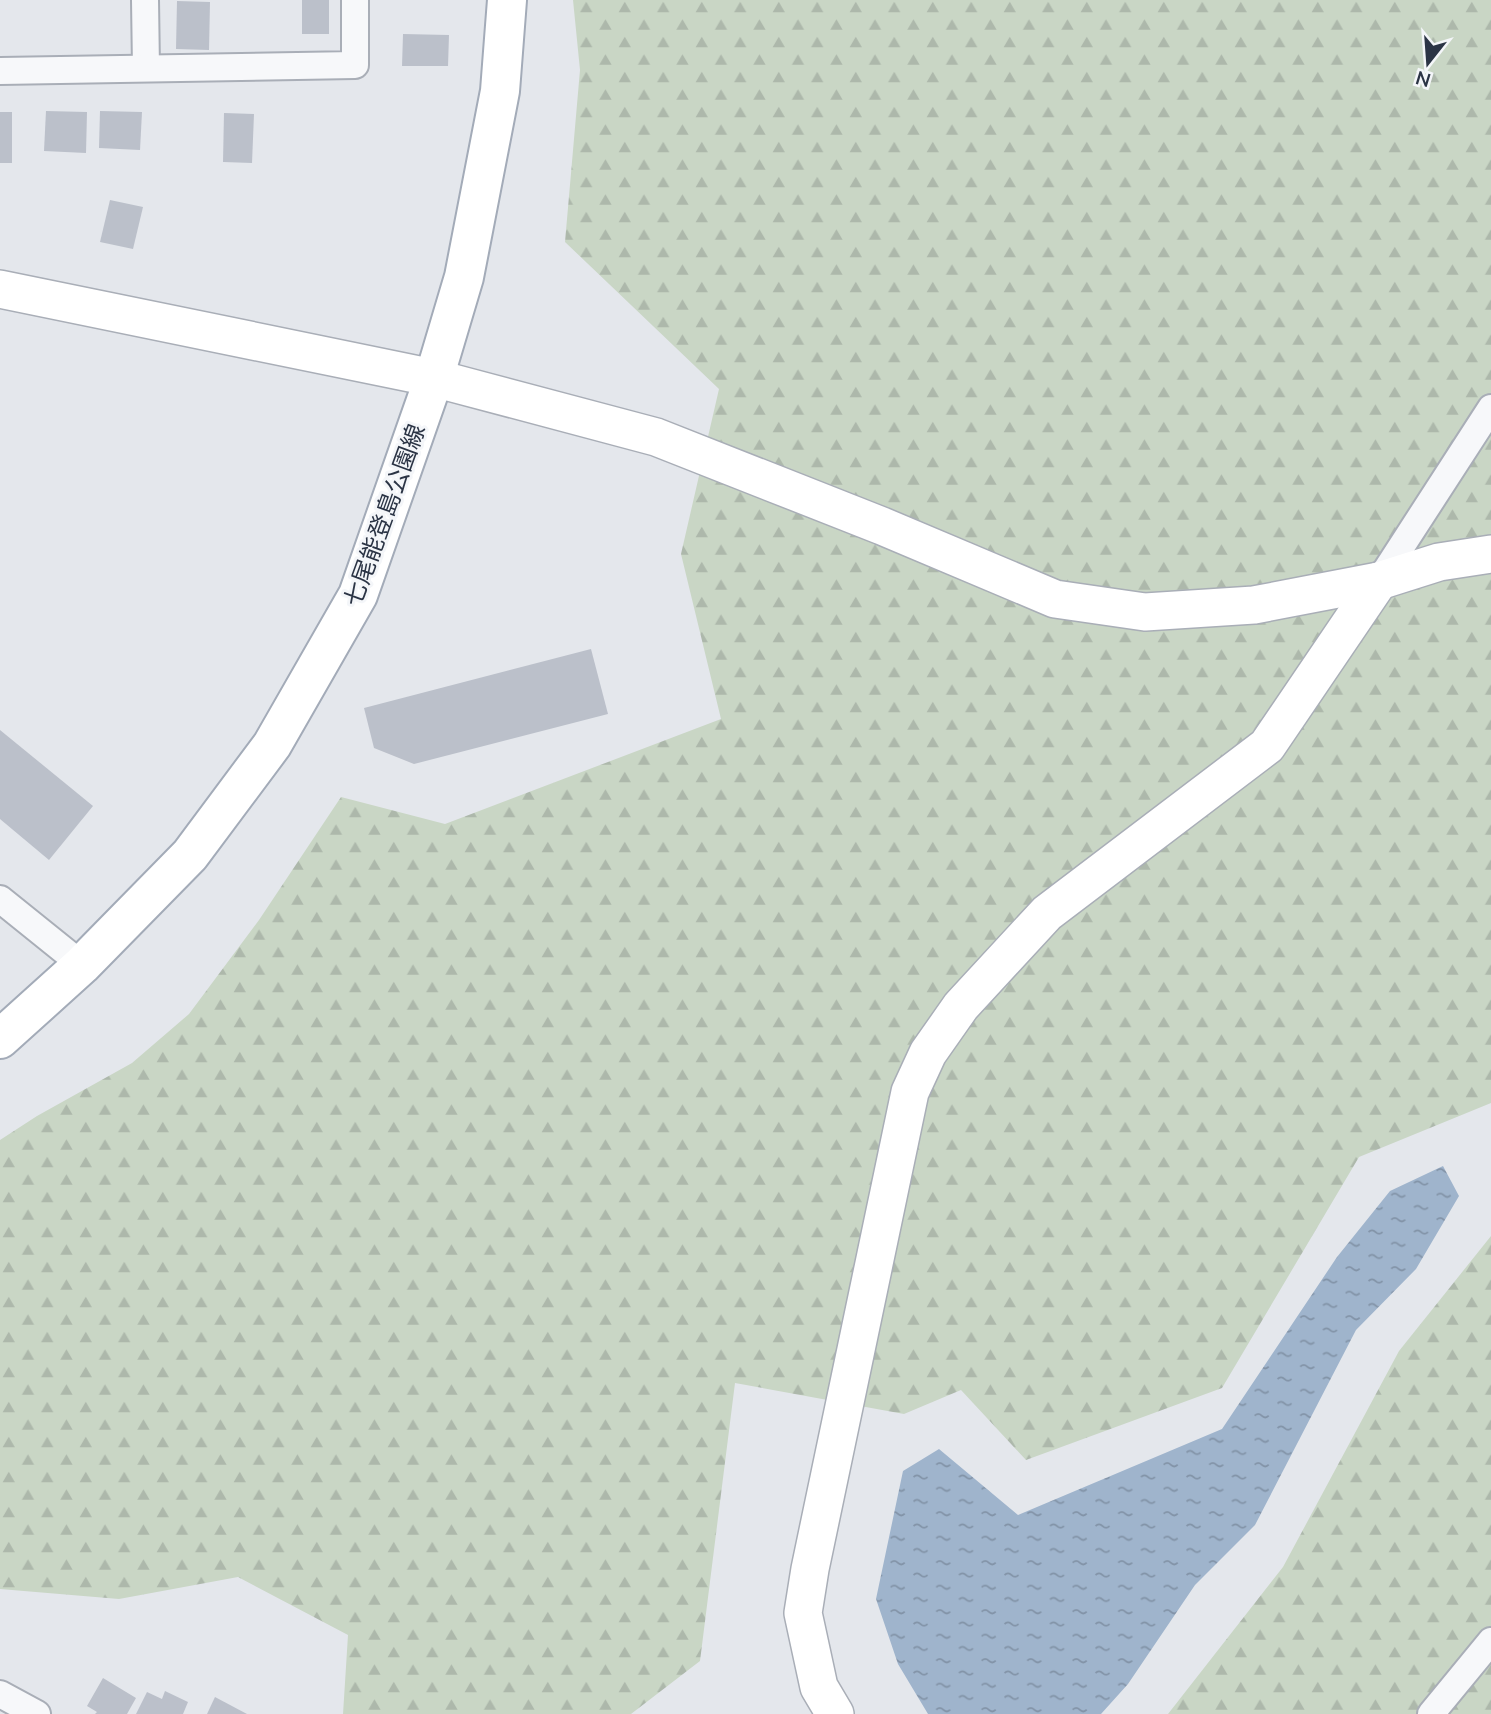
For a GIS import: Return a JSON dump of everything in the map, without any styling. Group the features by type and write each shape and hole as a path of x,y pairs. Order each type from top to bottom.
{"main road":[{"name":"七尾能登島公園線","path":"0,1039 82,965 190,855 272,745 358,595 434,378 464,277 500,91 507,0"}],"street":[{"path":"145,0 146,68"},
{"path":"0,71 355,65 355,0"},
{"path":"0,289 434,378 656,437 882,526 1055,599 1145,612 1254,605 1379,581 1439,562 1491,554"},
{"path":"835,1714 819,1687 803,1613 910,1092 928,1053 961,1006 1047,914 1267,746 1379,581 1491,408"},
{"path":"2,905 82,965"},
{"path":"1431,1714 1491,1641"},
{"path":"0,1694 37,1714"}],"green space":[{"path":"573,0 1491,0 1491,1103 1359,1157 1222,1388 1026,1460 961,1390 904,1414 735,1383 700,1661 631,1714 343,1714 348,1635 238,1577 119,1599 0,1589 0,1140 132,1063 189,1014 259,920 341,797 445,824 721,719 681,554 719,389 565,242 580,70"},
{"path":"1491,1236 1491,1714 1168,1714 1283,1567 1399,1351"}],"water":[{"path":"1443,1166 1459,1196 1416,1269 1356,1330 1255,1525 1195,1585 1128,1684 1101,1714 928,1714 898,1664 876,1599 903,1471 939,1449 1018,1515 1222,1429 1337,1257 1390,1191"}],"building":[{"path":"302,0 329,0 329,34 302,34"},
{"path":"177,1 210,2 209,50 176,49"},
{"path":"403,34 449,35 448,66 402,66"},
{"path":"46,111 87,112 86,153 44,151"},
{"path":"100,111 142,112 140,150 99,148"},
{"path":"0,112 12,112 12,163 0,163"},
{"path":"224,113 254,114 252,163 223,162"},
{"path":"110,200 143,207 133,249 100,242"},
{"path":"591,649 608,714 414,764 374,748 364,708"},
{"path":"0,730 93,806 49,860 0,819"},
{"path":"103,1678 136,1698 127,1714 95,1714 97,1712 87,1706"},
{"path":"165,1691 188,1702 183,1714 136,1714 147,1692 162,1699"},
{"path":"215,1697 247,1714 207,1714"}]}
